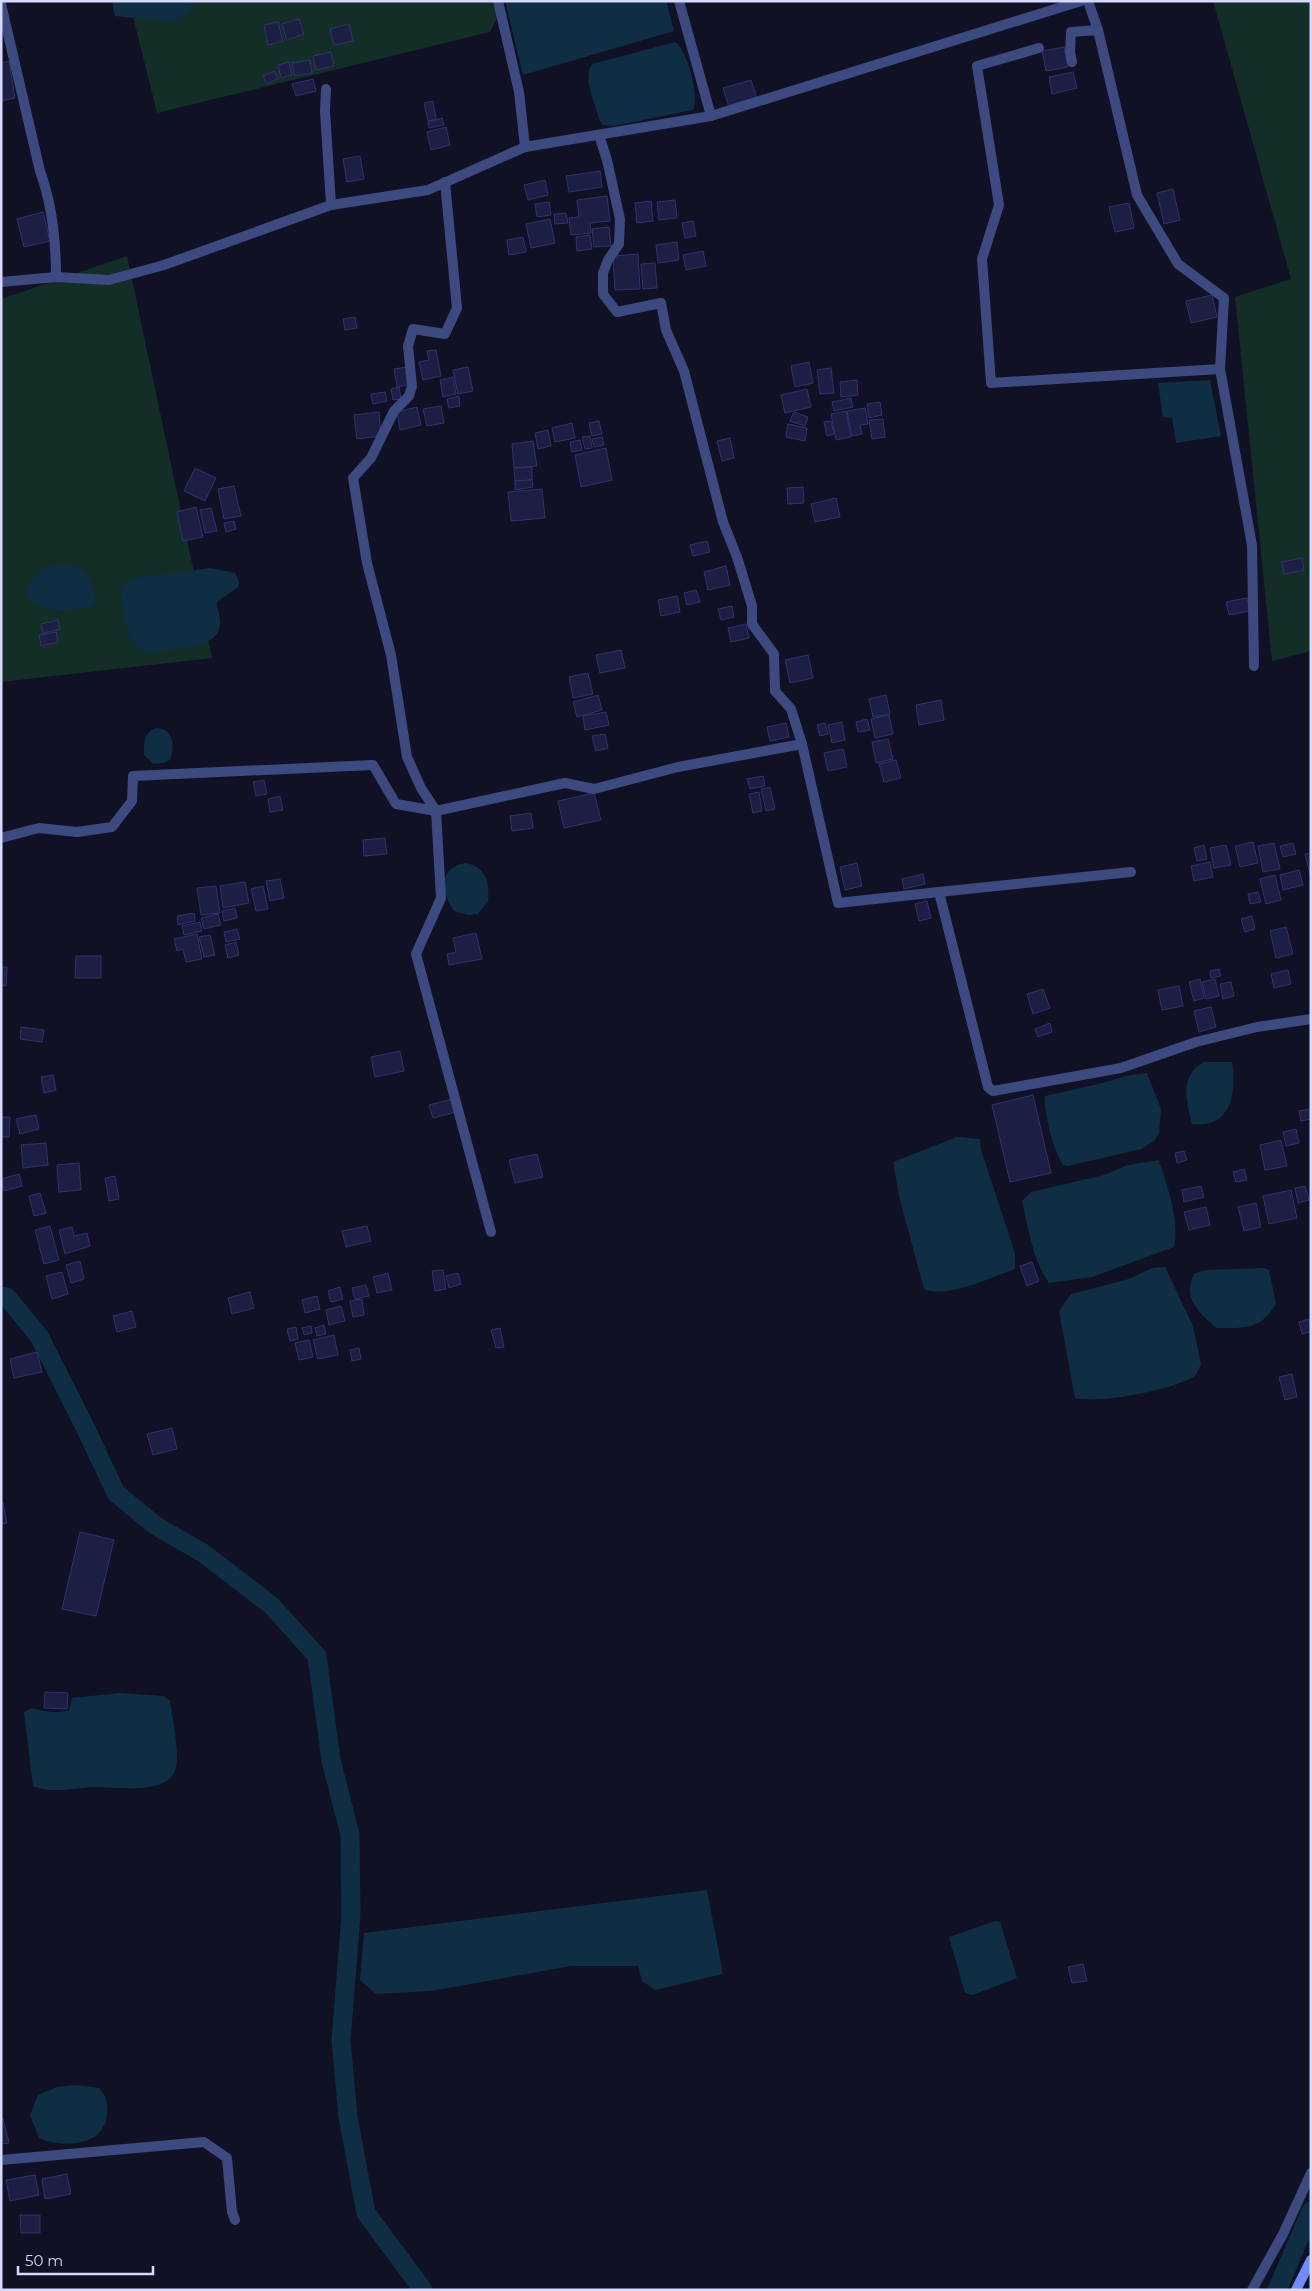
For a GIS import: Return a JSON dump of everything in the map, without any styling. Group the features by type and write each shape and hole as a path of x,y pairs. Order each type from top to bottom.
{"street":[{"path":"498,1 519,92 525,147"},
{"path":"679,1 711,116"},
{"path":"1,282 56,276 109,280 164,265 331,205 428,190 525,147 711,116 1081,2 1098,30 1137,195 1178,264 1224,298 1220,369 1252,545 1254,666"},
{"path":"1,4 40,171 46,187 56,246 56,276"},
{"path":"1072,62 1070,52 1071,32 1098,30"},
{"path":"1039,48 977,66 999,205 982,259 991,383 1220,369"},
{"path":"326,89 325,110 331,205"},
{"path":"598,135 607,160 620,219 619,244 608,260 603,273 603,294 616,312 661,303 666,330 684,371 723,522 737,557 752,606 752,624 774,654 774,691 791,709 802,744 838,903 1131,872"},
{"path":"445,182 457,308 445,334 413,329 408,346 412,386 409,396 394,411 372,458 353,478 367,563 391,655 406,757 421,788 436,811 441,898 416,954 491,1232"},
{"path":"1,838 39,828 77,832 112,827 132,801 133,776 373,765 396,804 436,811 565,783 594,789 678,767 802,744"},
{"path":"939,892 988,1087 993,1091 1121,1068 1196,1042 1257,1027 1311,1019"},
{"path":"1,2160 204,2142 227,2158 232,2212 235,2220"},
{"path":"1252,2290 1283,2234 1311,2174"},
{"path":"1296,2290 1311,2260"}],"green space":[{"path":"129,1 506,1 490,32 157,113"},
{"path":"1213,1 1311,1 1311,651 1272,661 1235,297 1291,279"},
{"path":"127,256 212,658 1,682 1,299"}],"water":[{"path":"112,1 199,1 175,22 115,16"},
{"path":"505,1 666,1 674,31 523,75"},
{"path":"675,42 680,46 688,63 694,85 695,104 693,110 614,126 603,125 600,121 589,84 589,70 592,64"},
{"path":"1210,380 1221,436 1176,443 1172,418 1163,417 1158,383"},
{"path":"68,564 81,569 86,574 94,592 95,606 67,610 49,609 33,602 26,595 32,580 40,571 52,566"},
{"path":"210,568 235,573 239,582 238,587 217,602 220,625 216,634 209,641 188,648 144,652 130,638 125,623 121,589 132,578"},
{"path":"156,728 166,731 170,735 173,744 170,760 153,764 144,755 144,746 146,736"},
{"path":"465,863 478,868 485,876 487,882 488,902 478,914 468,915 454,911 446,896 444,882 446,875 456,866"},
{"path":"1204,1062 1232,1062 1232,1097 1223,1115 1215,1121 1205,1124 1192,1124 1186,1089 1191,1074"},
{"path":"1147,1073 1161,1109 1159,1133 1155,1140 1141,1149 1068,1166 1063,1165 1050,1131 1045,1096 1130,1075"},
{"path":"957,1137 980,1139 981,1150 1015,1253 1015,1269 970,1286 945,1291 934,1291 924,1289 899,1196 893,1162"},
{"path":"1159,1160 1174,1214 1174,1247 1092,1277 1049,1283 1035,1255 1022,1201 1031,1192 1104,1175 1128,1165"},
{"path":"1165,1267 1193,1326 1201,1364 1196,1375 1169,1387 1135,1395 1101,1399 1075,1398 1059,1311 1071,1294 1129,1279 1152,1268"},
{"path":"1264,1268 1269,1270 1276,1304 1264,1319 1251,1326 1217,1328 1204,1317 1191,1298 1190,1290 1194,1274 1206,1270"},
{"path":"120,1693 164,1696 170,1701 176,1738 177,1759 174,1773 168,1780 149,1787 137,1788 94,1787 47,1790 33,1786 24,1712 31,1708 60,1712 69,1710 72,1698"},
{"path":"707,1890 723,1974 655,1990 642,1981 638,1966 571,1966 431,1991 376,1994 360,1980 364,1933"},
{"path":"995,1921 1000,1922 1017,1978 973,1995 965,1993 949,1937"},
{"path":"75,2085 99,2088 107,2102 105,2124 92,2138 82,2142 60,2143 39,2138 30,2115 38,2095 57,2087"}],"building":[{"path":"299,19 304,34 287,40 282,24"},
{"path":"278,22 283,41 268,45 264,25"},
{"path":"349,24 353,41 334,45 330,29"},
{"path":"1064,47 1068,67 1046,71 1042,51"},
{"path":"331,52 334,66 316,70 313,56"},
{"path":"310,60 312,73 295,76 292,63"},
{"path":"9,61 15,98 1,101 1,63"},
{"path":"289,62 292,75 281,78 278,65"},
{"path":"274,71 278,79 267,84 263,76"},
{"path":"1073,72 1077,88 1052,94 1049,77"},
{"path":"313,79 316,91 296,96 292,84"},
{"path":"751,80 757,99 729,107 723,88"},
{"path":"433,101 436,119 428,121 424,103"},
{"path":"442,118 444,125 429,128 428,122"},
{"path":"446,127 450,145 431,150 427,132"},
{"path":"360,156 364,179 347,182 343,159"},
{"path":"600,171 602,187 569,192 566,176"},
{"path":"545,180 548,195 528,200 524,185"},
{"path":"1173,189 1180,220 1164,224 1157,193"},
{"path":"607,196 610,221 590,223 591,233 571,235 569,218 579,217 577,200"},
{"path":"675,200 677,218 659,220 657,202"},
{"path":"651,201 653,221 637,223 635,203"},
{"path":"549,202 551,215 537,217 535,204"},
{"path":"1129,203 1134,228 1115,232 1109,207"},
{"path":"43,212 50,241 24,247 17,219"},
{"path":"566,213 568,223 555,224 554,214"},
{"path":"550,219 555,243 531,248 526,224"},
{"path":"693,221 696,236 685,238 682,223"},
{"path":"609,227 611,246 594,247 592,229"},
{"path":"590,235 592,249 577,251 576,237"},
{"path":"523,237 526,252 509,255 507,240"},
{"path":"677,242 679,260 658,263 656,245"},
{"path":"703,251 706,266 686,270 683,255"},
{"path":"638,254 640,289 615,290 613,256"},
{"path":"655,263 657,288 643,289 641,264"},
{"path":"1212,295 1217,317 1191,323 1186,301"},
{"path":"355,317 357,328 345,330 343,319"},
{"path":"436,350 441,376 423,380 419,362 429,360 427,351"},
{"path":"809,362 813,383 795,387 791,366"},
{"path":"407,367 411,384 397,387 394,369"},
{"path":"468,367 473,391 458,394 453,370"},
{"path":"831,368 834,393 820,394 817,370"},
{"path":"453,377 456,394 443,397 440,380"},
{"path":"857,380 858,395 841,397 840,382"},
{"path":"399,387 401,399 393,400 391,389"},
{"path":"807,389 811,407 785,413 781,395"},
{"path":"385,392 387,401 373,404 371,394"},
{"path":"459,396 460,406 449,408 447,399"},
{"path":"851,398 853,407 834,411 832,402"},
{"path":"880,402 882,415 869,418 867,404"},
{"path":"441,406 444,423 427,426 423,409"},
{"path":"417,407 421,425 400,430 397,412"},
{"path":"865,408 868,424 860,425 862,434 852,436 847,411"},
{"path":"846,411 851,437 836,440 831,414"},
{"path":"379,412 381,436 357,439 354,415"},
{"path":"794,412 808,417 805,426 790,421"},
{"path":"883,419 885,437 872,439 869,420"},
{"path":"599,421 602,434 592,436 589,423"},
{"path":"831,421 834,434 827,436 824,422"},
{"path":"572,423 575,438 555,442 552,428"},
{"path":"788,424 807,428 805,441 786,437"},
{"path":"548,430 551,446 538,449 535,433"},
{"path":"590,436 592,448 585,449 582,437"},
{"path":"602,437 604,445 594,447 592,439"},
{"path":"730,438 734,458 722,461 717,441"},
{"path":"580,440 582,450 572,452 570,442"},
{"path":"533,441 537,466 514,468 512,444"},
{"path":"606,448 612,480 581,487 575,455"},
{"path":"532,467 532,480 515,481 514,468"},
{"path":"195,468 216,478 205,501 184,491"},
{"path":"532,480 533,487 515,490 515,481"},
{"path":"234,486 241,516 224,519 218,489"},
{"path":"803,487 804,503 788,504 787,488"},
{"path":"542,489 545,518 511,521 508,492"},
{"path":"836,498 840,517 815,522 811,504"},
{"path":"196,507 203,537 183,541 177,512"},
{"path":"211,508 217,531 205,533 200,510"},
{"path":"234,521 236,529 226,532 224,523"},
{"path":"707,541 710,552 693,556 690,545"},
{"path":"1302,558 1304,570 1284,574 1282,562"},
{"path":"726,566 730,585 708,590 704,572"},
{"path":"696,590 700,602 687,605 684,593"},
{"path":"677,596 680,612 661,616 658,600"},
{"path":"1247,598 1250,611 1229,615 1226,602"},
{"path":"732,606 734,617 721,620 718,609"},
{"path":"58,620 60,629 43,633 41,624"},
{"path":"746,624 749,638 731,642 728,628"},
{"path":"56,632 58,642 41,646 39,635"},
{"path":"621,650 625,668 600,673 596,655"},
{"path":"808,655 813,678 790,683 785,660"},
{"path":"588,673 593,694 573,698 569,677"},
{"path":"598,695 602,710 577,717 573,702"},
{"path":"886,695 890,714 873,717 869,699"},
{"path":"941,700 944,720 919,725 916,705"},
{"path":"606,712 609,725 585,730 583,716"},
{"path":"889,715 893,734 875,738 871,719"},
{"path":"867,719 870,730 858,732 856,722"},
{"path":"842,722 845,740 832,743 828,725"},
{"path":"786,723 789,737 770,741 767,727"},
{"path":"825,723 828,734 820,736 817,725"},
{"path":"605,734 608,748 596,751 592,736"},
{"path":"888,739 893,759 876,763 872,742"},
{"path":"843,749 847,767 828,771 824,753"},
{"path":"896,760 901,778 884,782 879,764"},
{"path":"763,776 765,786 750,789 747,779"},
{"path":"264,780 267,794 256,796 253,782"},
{"path":"770,787 775,809 766,811 761,789"},
{"path":"759,792 762,811 753,813 749,794"},
{"path":"594,793 601,820 564,828 558,801"},
{"path":"280,796 283,810 270,812 268,799"},
{"path":"531,813 533,828 512,831 510,816"},
{"path":"385,838 387,854 364,856 363,840"},
{"path":"1253,842 1258,863 1240,867 1235,846"},
{"path":"1274,843 1280,869 1263,872 1258,846"},
{"path":"1293,843 1296,854 1283,857 1280,846"},
{"path":"1204,845 1207,859 1197,861 1194,848"},
{"path":"1226,845 1231,865 1214,868 1210,848"},
{"path":"1311,853 1311,874 1310,874 1305,854"},
{"path":"1210,862 1213,877 1194,881 1191,866"},
{"path":"857,863 862,886 845,890 840,867"},
{"path":"1299,870 1303,885 1283,890 1280,875"},
{"path":"923,874 925,884 904,889 902,879"},
{"path":"1275,875 1281,900 1266,904 1260,879"},
{"path":"280,879 284,898 270,901 266,881"},
{"path":"245,882 249,903 223,908 220,886"},
{"path":"216,886 220,913 201,915 197,888"},
{"path":"263,886 268,909 256,911 251,889"},
{"path":"1258,892 1261,902 1250,904 1248,894"},
{"path":"927,901 931,918 919,921 915,904"},
{"path":"235,908 237,918 224,921 222,911"},
{"path":"194,913 195,921 178,925 177,916"},
{"path":"218,914 221,925 204,929 201,918"},
{"path":"1252,916 1255,929 1245,932 1241,919"},
{"path":"200,922 202,931 184,935 182,926"},
{"path":"1286,927 1293,954 1276,958 1270,931"},
{"path":"237,929 240,939 226,942 224,932"},
{"path":"476,933 482,959 449,965 447,954 456,952 453,938"},
{"path":"197,934 202,959 186,962 183,949 177,951 174,939"},
{"path":"210,935 215,955 204,957 199,937"},
{"path":"236,942 239,955 228,958 225,945"},
{"path":"76,956 101,956 101,978 75,978"},
{"path":"1,967 7,967 6,986 1,985"},
{"path":"1219,969 1221,976 1211,978 1210,971"},
{"path":"1288,970 1291,984 1274,988 1271,974"},
{"path":"1200,979 1204,998 1194,1001 1189,982"},
{"path":"1215,979 1219,996 1206,999 1202,982"},
{"path":"1231,982 1234,996 1223,999 1220,984"},
{"path":"1179,986 1183,1006 1162,1010 1158,990"},
{"path":"1043,989 1050,1008 1033,1014 1027,994"},
{"path":"1211,1007 1216,1027 1199,1032 1194,1011"},
{"path":"1050,1023 1052,1032 1038,1037 1035,1029"},
{"path":"21,1027 44,1030 42,1042 20,1039"},
{"path":"400,1051 404,1071 375,1077 371,1057"},
{"path":"53,1075 56,1090 44,1093 41,1077"},
{"path":"1033,1095 1051,1173 1010,1182 992,1105"},
{"path":"452,1099 456,1112 433,1118 429,1105"},
{"path":"1311,1109 1311,1119 1301,1121 1299,1111"},
{"path":"36,1115 39,1129 20,1134 16,1119"},
{"path":"1,1117 10,1117 9,1137 1,1137"},
{"path":"1296,1129 1299,1143 1286,1146 1283,1132"},
{"path":"1281,1140 1287,1166 1265,1170 1260,1145"},
{"path":"46,1143 48,1165 23,1168 21,1145"},
{"path":"1184,1151 1187,1160 1177,1163 1175,1153"},
{"path":"537,1154 543,1177 515,1183 509,1160"},
{"path":"79,1163 81,1190 59,1192 57,1165"},
{"path":"1244,1169 1247,1180 1236,1182 1233,1172"},
{"path":"19,1174 22,1186 4,1191 1,1179"},
{"path":"115,1176 119,1199 109,1201 105,1178"},
{"path":"1201,1186 1204,1197 1184,1202 1182,1190"},
{"path":"1305,1186 1309,1200 1298,1203 1295,1188"},
{"path":"1291,1190 1297,1218 1269,1224 1263,1196"},
{"path":"40,1193 46,1213 34,1216 29,1196"},
{"path":"1256,1203 1261,1227 1244,1231 1238,1207"},
{"path":"1206,1207 1210,1225 1189,1230 1184,1212"},
{"path":"50,1226 59,1260 44,1264 35,1230"},
{"path":"367,1226 371,1241 346,1247 342,1231"},
{"path":"72,1227 74,1236 87,1233 90,1246 65,1254 59,1230"},
{"path":"80,1261 84,1279 71,1283 66,1265"},
{"path":"1032,1262 1039,1281 1027,1286 1020,1266"},
{"path":"443,1270 446,1289 435,1291 432,1271"},
{"path":"62,1272 68,1294 52,1299 46,1276"},
{"path":"388,1273 392,1290 377,1293 373,1277"},
{"path":"458,1273 461,1284 449,1288 446,1276"},
{"path":"366,1285 369,1296 355,1299 352,1288"},
{"path":"340,1287 343,1299 331,1302 328,1291"},
{"path":"250,1292 254,1308 232,1314 228,1298"},
{"path":"317,1296 320,1309 305,1313 302,1300"},
{"path":"362,1299 364,1315 353,1317 350,1301"},
{"path":"341,1306 345,1321 329,1325 326,1310"},
{"path":"132,1311 136,1327 117,1332 113,1316"},
{"path":"1309,1319 1311,1332 1302,1334 1299,1322"},
{"path":"324,1325 326,1334 317,1336 315,1328"},
{"path":"311,1326 312,1333 304,1335 302,1328"},
{"path":"296,1327 298,1339 290,1341 287,1329"},
{"path":"500,1328 504,1347 496,1348 491,1330"},
{"path":"334,1335 338,1355 318,1359 313,1340"},
{"path":"309,1340 313,1357 299,1360 295,1343"},
{"path":"359,1348 361,1359 352,1361 350,1350"},
{"path":"37,1352 42,1372 14,1378 10,1359"},
{"path":"1292,1374 1297,1397 1285,1400 1279,1377"},
{"path":"172,1428 177,1449 153,1455 147,1434"},
{"path":"3,1503 7,1523 1,1524 1,1504"},
{"path":"80,1532 114,1540 96,1616 62,1609"},
{"path":"45,1692 68,1693 67,1709 44,1708"},
{"path":"1083,1964 1087,1981 1072,1983 1068,1967"},
{"path":"3,2119 9,2143 1,2144 1,2120"},
{"path":"67,2174 71,2194 45,2199 42,2179"},
{"path":"35,2175 39,2195 10,2201 6,2180"},
{"path":"20,2215 40,2215 40,2233 21,2233"}],"waterway":[{"path":"1,1296 7,1297 39,1336 116,1493 156,1526 203,1553 271,1605 317,1656 331,1760 350,1835 351,1915 341,2040 348,2117 366,2213 423,2290"},
{"path":"1277,2290 1311,2211"}]}
